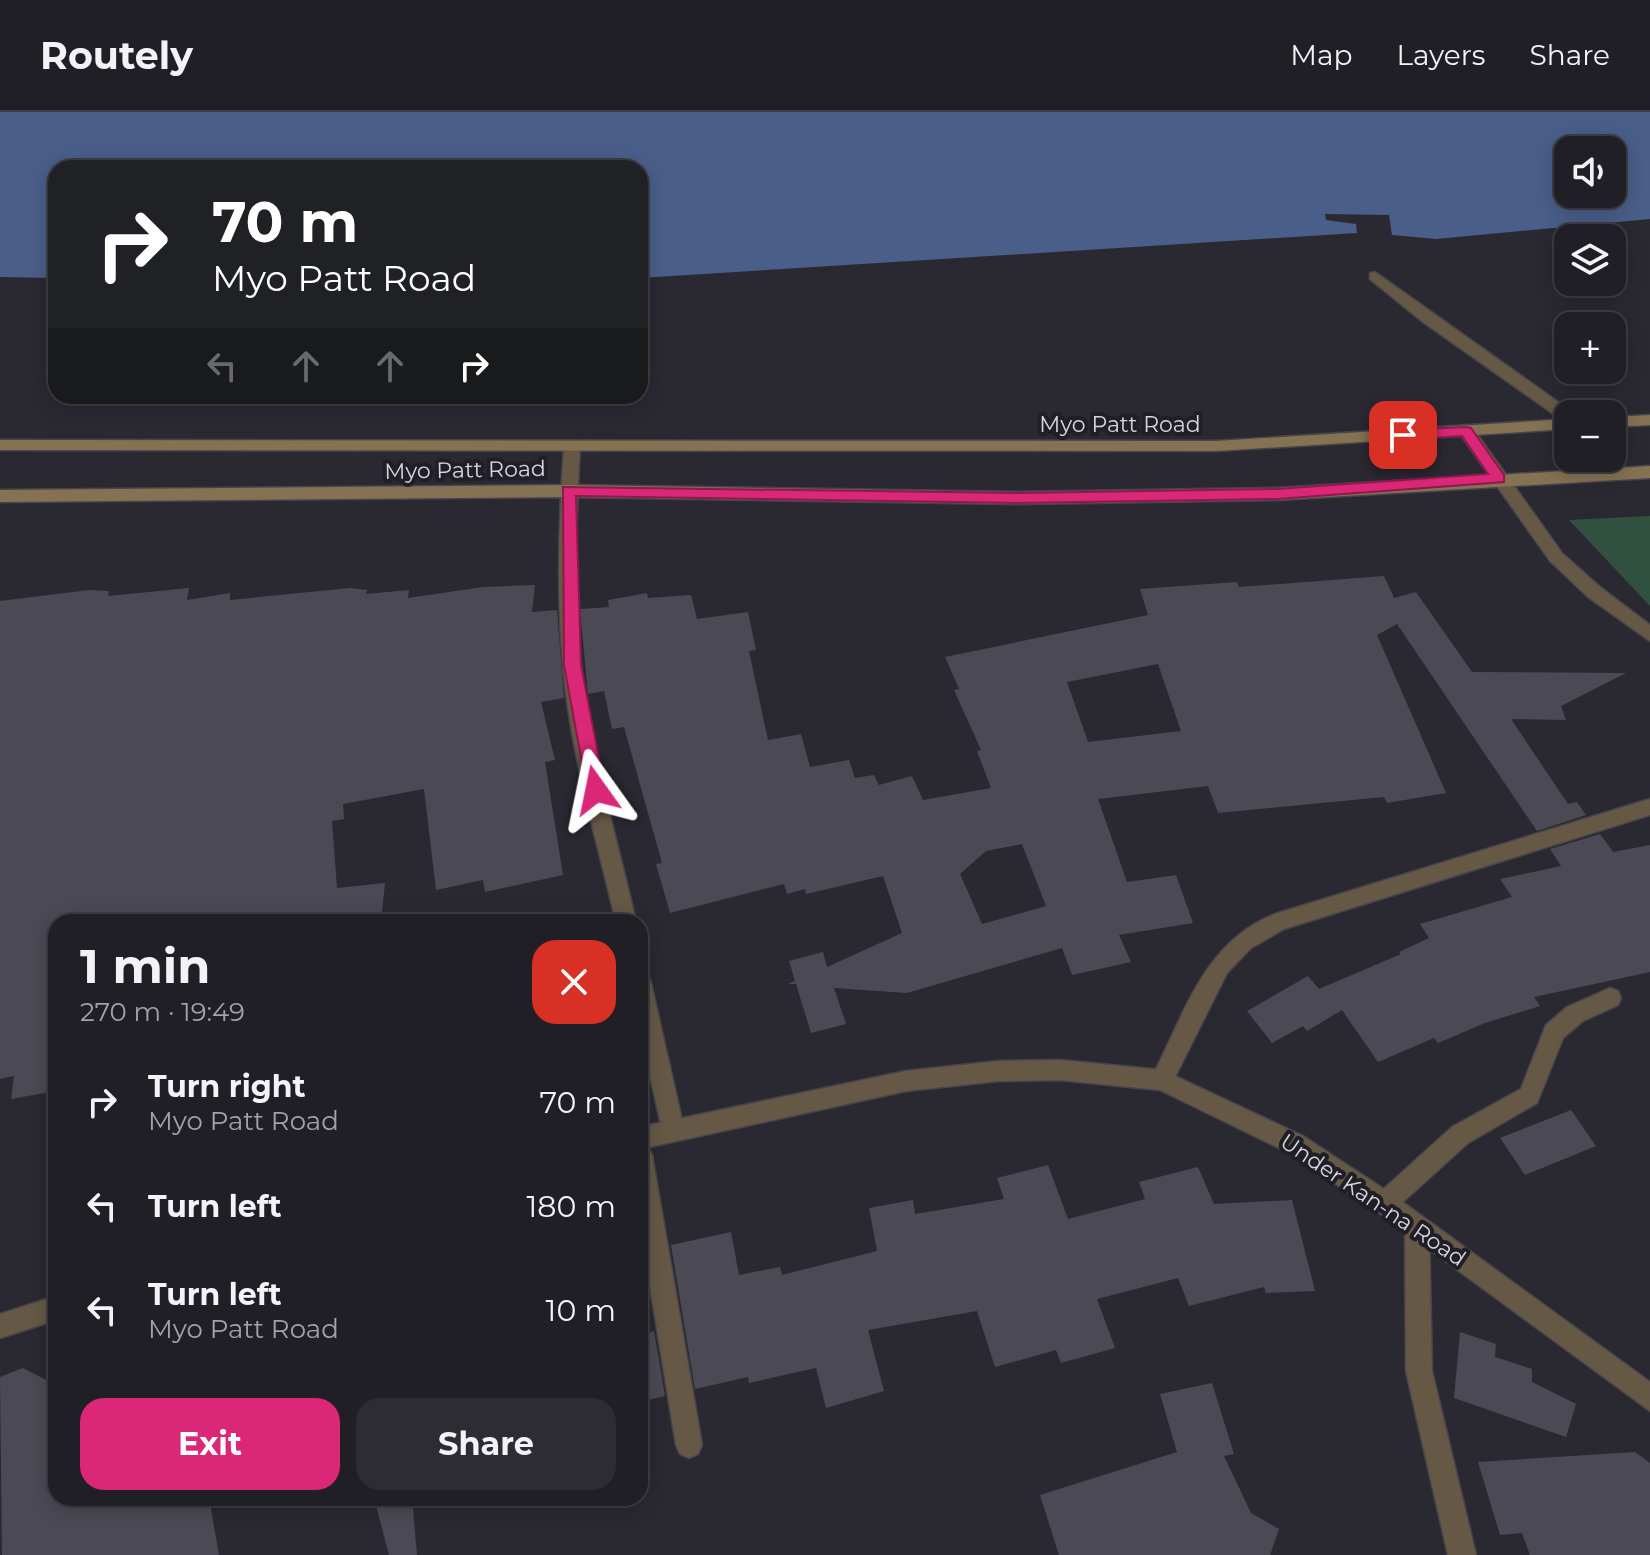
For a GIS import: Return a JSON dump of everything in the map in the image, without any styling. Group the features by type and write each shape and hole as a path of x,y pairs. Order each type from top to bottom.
{"main road":[{"path":"1626,421 1650,420"},
{"name":"Myo Patt Road","path":"0,445 572,448 1216,446 1554,425"},
{"name":"Myo Patt Road","path":"0,496 569,491 1018,498 1277,494 1650,472"}],"street":[{"path":"1375,276 1428,319 1554,406"},
{"path":"1466,431 1556,557 1594,592 1650,634"},
{"path":"572,448 569,491 572,665 590,763 624,914"},
{"path":"1162,1080 1219,966 1255,935 1278,922 1650,807"},
{"path":"1385,1203 1460,1135 1529,1096 1554,1032 1575,1014 1610,998"},
{"path":"648,1018 673,1129"},
{"name":"Under Kan-na Road","path":"648,1136 906,1081 999,1071 1060,1070 1162,1080 1295,1144 1385,1203 1650,1398"},
{"path":"648,1202 689,1445"},
{"path":"1417,1227 1419,1371 1462,1555"},
{"path":"0,1326 48,1311"}],"green space":[{"path":"1650,516 1650,606 1569,520"}],"water":[{"path":"0,112 1650,112 1650,219 1554,224 1554,228 1436,239 1392,235 1389,215 1325,214 1326,220 1356,224 1357,233 648,277 648,160 48,160 48,278 0,277"}],"building":[{"path":"1384,576 1394,598 1416,592 1472,672 1626,673 1561,706 1566,720 1511,719 1568,804 1577,802 1586,815 1537,831 1397,624 1377,635 1446,793 1387,803 1384,797 1218,813 1208,786 1098,799 1127,882 1176,875 1193,923 1119,935 1131,962 1072,975 1062,948 907,993 834,988 846,1024 811,1033 796,984 788,984 795,981 789,961 823,952 827,967 902,933 883,876 806,894 805,889 787,894 784,884 670,913 656,864 662,863 624,727 612,729 604,691 588,694 580,609 609,607 608,600 647,593 648,598 691,595 697,619 748,612 756,650 749,651 768,740 801,734 810,767 849,760 855,778 874,775 879,785 912,776 923,800 991,788 977,751 981,750 954,690 959,689 945,657 1148,615 1140,589 1237,582 1239,587","holes":["1158,664 1181,731 1088,742 1067,682","1022,844 1046,906 982,924 960,874 986,851"]},
{"path":"535,585 532,612 557,610 564,698 541,702 555,760 545,762 563,875 485,892 483,880 436,890 424,789 343,804 344,819 332,821 337,888 385,883 382,914 48,914 48,1092 11,1099 14,1076 0,1079 0,601 89,590 109,591 108,596 189,588 187,600 230,593 230,600 350,588 367,590 366,594 409,590 408,598 483,587"},
{"path":"1600,834 1613,852 1650,845 1650,972 1534,997 1540,1006 1485,1023 1438,1043 1434,1038 1378,1062 1342,1010 1307,1031 1303,1026 1272,1043 1247,1011 1308,976 1319,989 1401,954 1399,952 1429,938 1420,924 1512,897 1500,879 1561,866 1550,849"},
{"path":"1571,1110 1596,1146 1525,1175 1500,1138"},
{"path":"1048,1165 1068,1219 1145,1199 1139,1182 1198,1167 1214,1204 1292,1200 1315,1291 1266,1293 1264,1287 1189,1306 1178,1278 1097,1299 1115,1348 1061,1363 1056,1350 995,1367 977,1311 868,1330 884,1391 826,1408 816,1368 749,1383 748,1377 695,1389 671,1245 731,1232 739,1275 780,1267 782,1275 877,1251 869,1208 913,1200 915,1214 1004,1199 997,1178"},
{"path":"654,1331 665,1396 648,1400 648,1333"},
{"path":"1460,1332 1496,1344 1495,1357 1532,1369 1532,1382 1576,1404 1566,1437 1454,1398"},
{"path":"23,1368 48,1381 48,1506 210,1506 219,1555 2,1555 0,1377"},
{"path":"1212,1383 1234,1454 1224,1456 1251,1513 1279,1529 1270,1555 1059,1555 1040,1495 1177,1452 1160,1394"},
{"path":"1635,1452 1650,1463 1650,1555 1530,1555 1522,1533 1500,1535 1478,1462"},
{"path":"376,1506 413,1506 417,1555 389,1555"}],"route":[{"path":"596,790 572,665 569,491 1018,498 1277,494 1499,479 1466,431 1403,435"}]}
